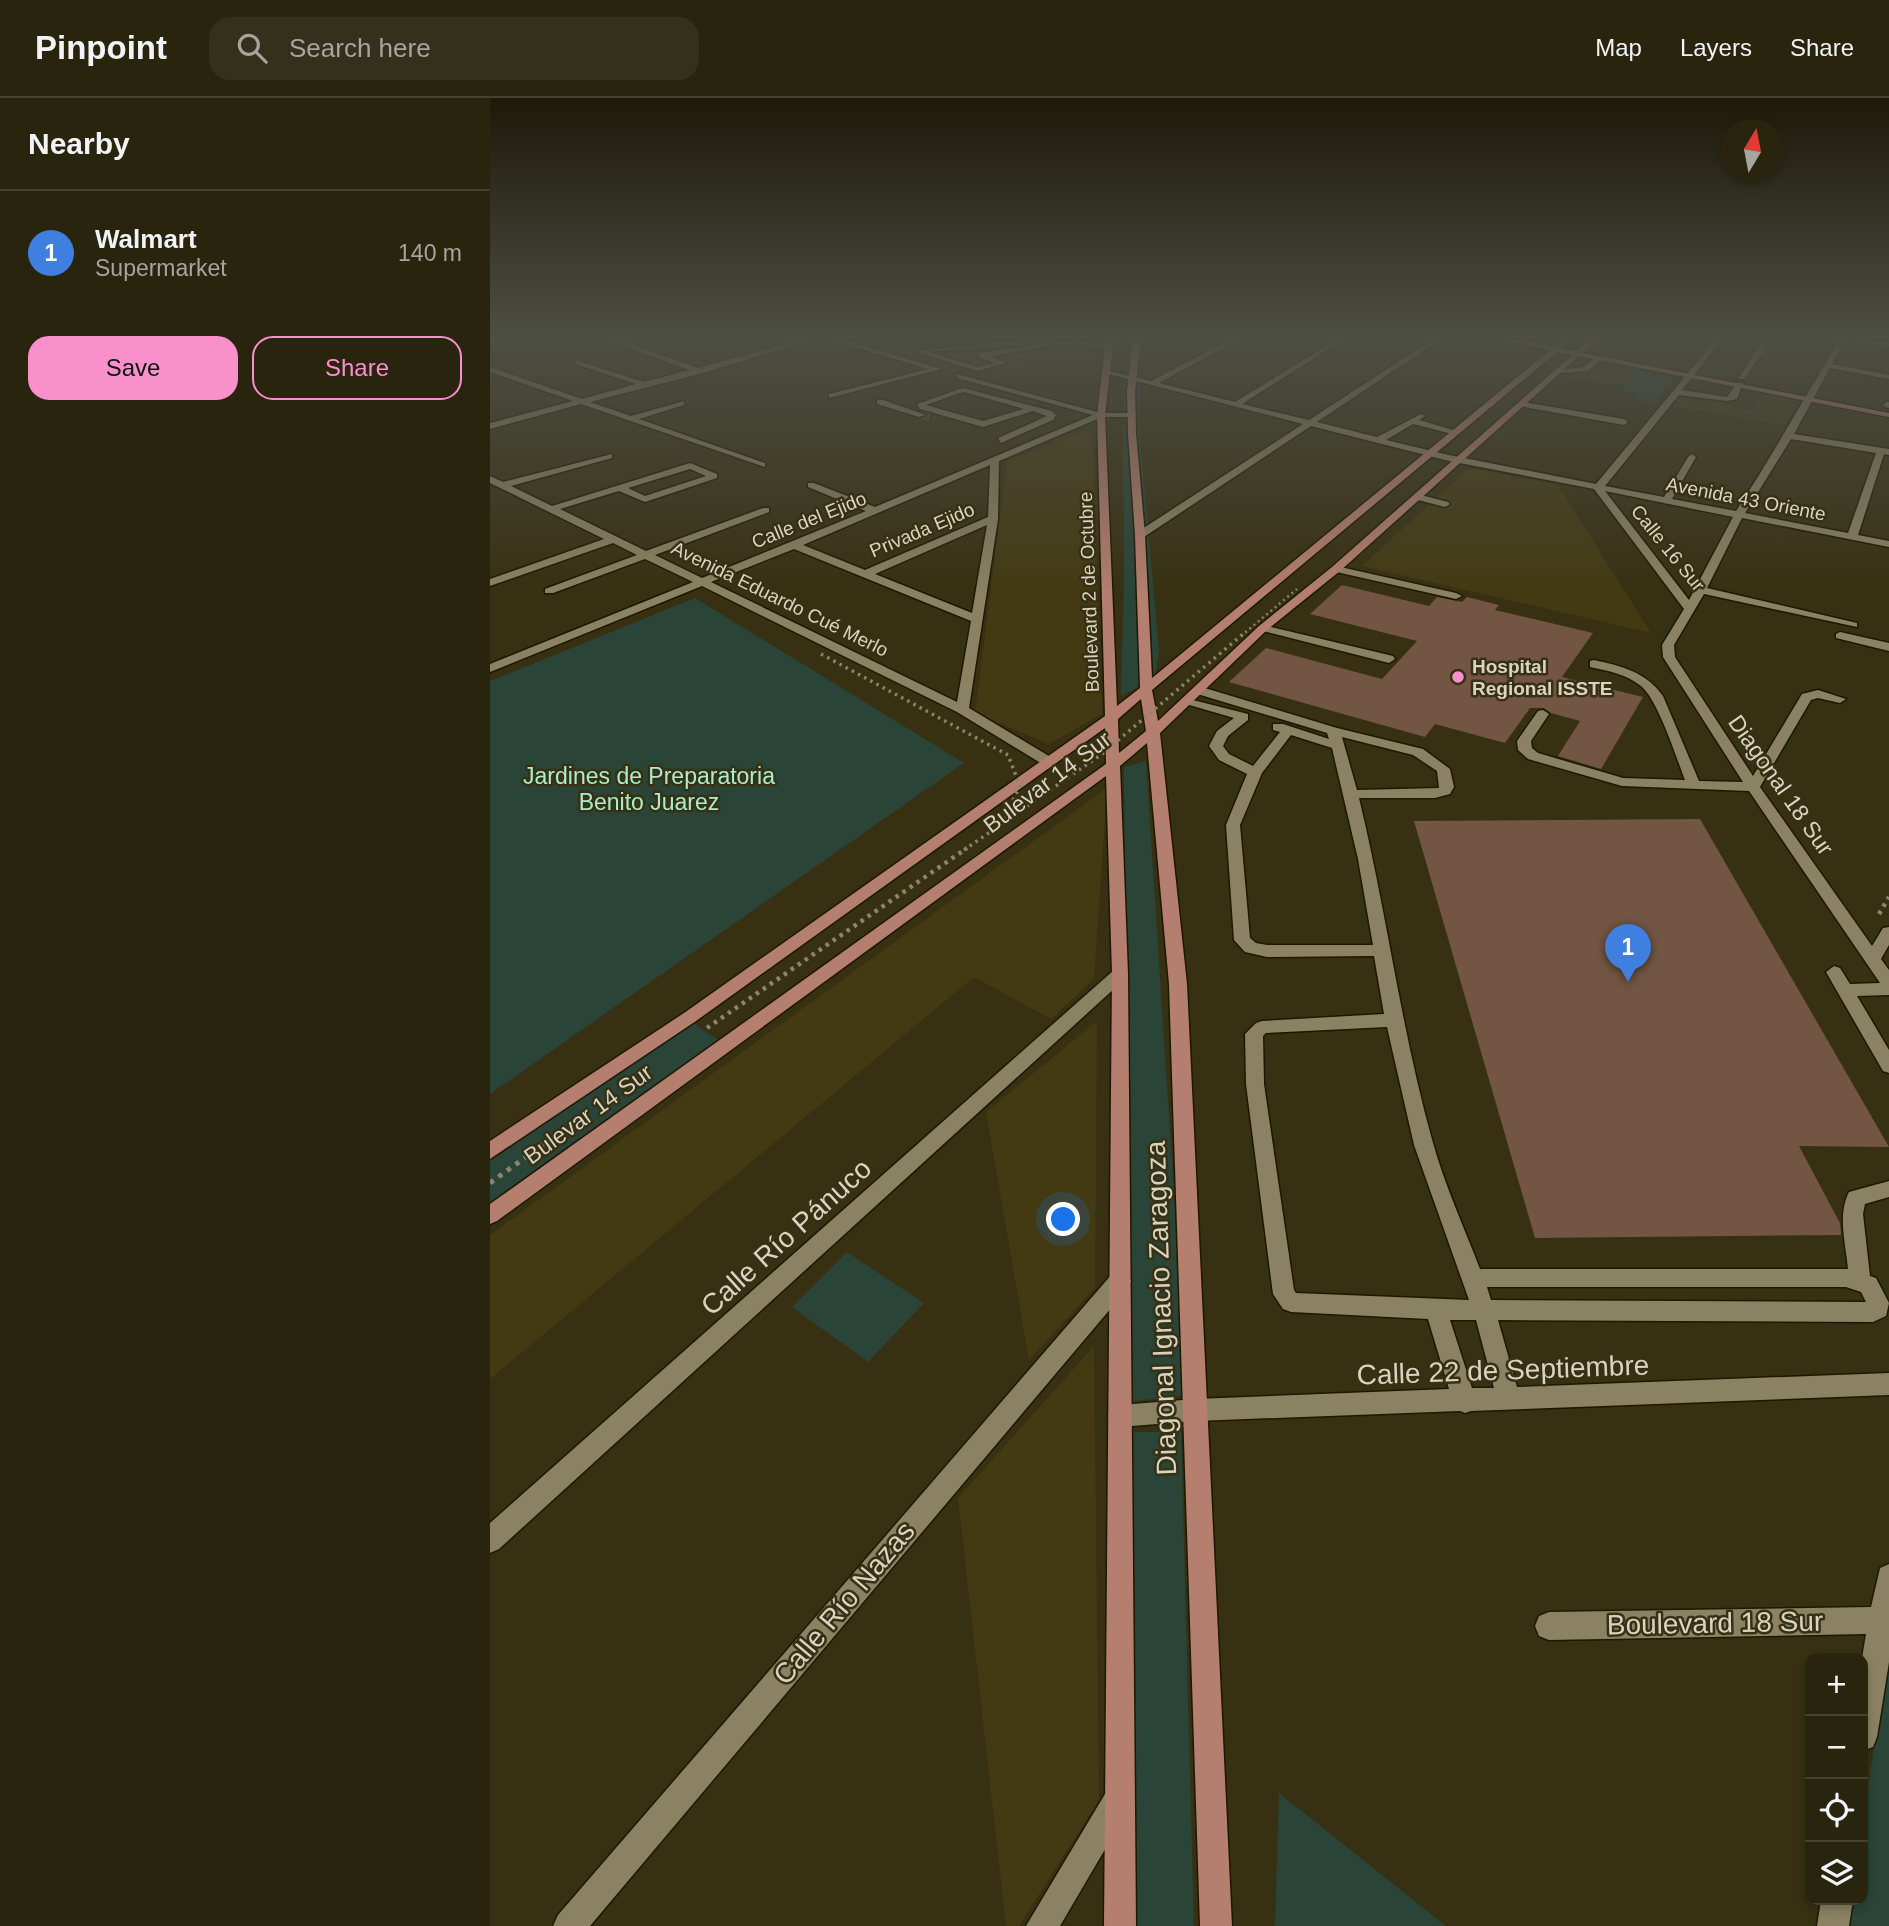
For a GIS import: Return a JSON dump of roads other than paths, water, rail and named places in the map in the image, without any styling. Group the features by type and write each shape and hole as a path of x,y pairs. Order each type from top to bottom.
{"main road":[{"name":"Boulevard 2 de Octubre","path":"1101,424 1111,718"},
{"path":"1134,424 1146,690"},
{"name":"Bulevar 14 Sur","path":"490,1151 690,1017 1111,718 1465,424"},
{"name":"Bulevar 14 Sur","path":"490,1215 1113,765 1153,732 1263,628 1336,569 1500,424"},
{"name":"Diagonal Ignacio Zaragoza","path":"1146,690 1153,732 1178,984 1216,1926"},
{"name":"Diagonal Ignacio Zaragoza","path":"1111,718 1120,974 1120,1926"}],"street":[{"path":"650,424 762,465"},
{"path":"951,424 1026,448"},
{"path":"1001,440 1034,424"},
{"name":"Calle del Ejido","path":"490,668 876,512 1080,424"},
{"path":"1140,536 1312,424"},
{"name":"Avenida 43 Oriente","path":"1319,424 1460,460 1889,544"},
{"path":"1379,439 1406,424"},
{"path":"1425,424 1456,432"},
{"path":"1598,488 1650,424"},
{"name":"Calle 16 Sur","path":"1598,488 1690,609 1739,515 1795,424"},
{"path":"1789,436 1885,452 1852,537"},
{"path":"502,485 608,456"},
{"path":"1666,501 1692,457"},
{"path":"962,709 993,519 995,462"},
{"path":"551,509 690,466 714,476 645,499 620,488"},
{"path":"564,468 580,477"},
{"name":"Avenida Eduardo Cué Merlo","path":"490,480 962,709 1049,762"},
{"path":"811,485 876,512"},
{"path":"1417,497 1445,504"},
{"path":"549,591 766,510"},
{"name":"Privada Ejido","path":"865,574 993,519"},
{"path":"490,583 613,539"},
{"path":"794,545 977,619"},
{"path":"1336,569 1456,596"},
{"path":"1701,590 1853,625"},
{"name":"Diagonal 18 Sur","path":"1690,609 1668,645 1669,657 1754,787 1889,983"},
{"path":"1263,628 1389,659"},
{"path":"1840,636 1889,647"},
{"path":"1594,664 1632,674 1650,684 1693,783"},
{"path":"1198,690 1336,739"},
{"path":"1543,714 1524,741 1525,750 1533,756 1622,782 1754,787 1806,697 1821,694 1840,699"},
{"path":"1185,702 1288,730 1418,752 1443,769 1447,787 1445,791 1435,794 1350,794"},
{"path":"1243,717 1222,734 1216,746 1224,757 1255,772"},
{"path":"1288,730 1255,772 1233,825 1240,918 1245,944 1267,951 1381,950"},
{"path":"1336,739 1366,859 1385,977 1424,1145 1484,1310 1509,1400"},
{"path":"1874,958 1889,932"},
{"path":"1834,972 1889,1066"},
{"name":"Calle Río Pánuco","path":"490,1541 1120,974"},
{"path":"1844,990 1889,989"},
{"path":"1394,1020 1262,1027 1254,1034 1255,1084 1275,1230 1284,1294 1291,1303 1436,1310 1876,1311 1879,1305 1871,1288 1860,1280 1846,1278 1471,1278"},
{"path":"1860,1280 1853,1214 1856,1198 1889,1189"},
{"name":"Calle Río Nazas","path":"569,1926 1120,1281"},
{"path":"1436,1310 1465,1402"},
{"name":"Calle 22 de Septiembre","path":"1120,1416 1195,1410 1465,1402 1889,1384"},
{"path":"1866,1716 1889,1577"},
{"name":"Boulevard 18 Sur","path":"1549,1626 1881,1620"},
{"path":"1042,1926 1120,1799"},
{"path":"1833,1926 1836,1905"}],"place":[{"name":"Hospital Regional ISSTE","path":"1458,677"},
{"name":"Walmart","path":"1628,982"}],"park label":[{"name":"Jardines de Preparatoria Benito Juarez","path":"649,789"}]}
